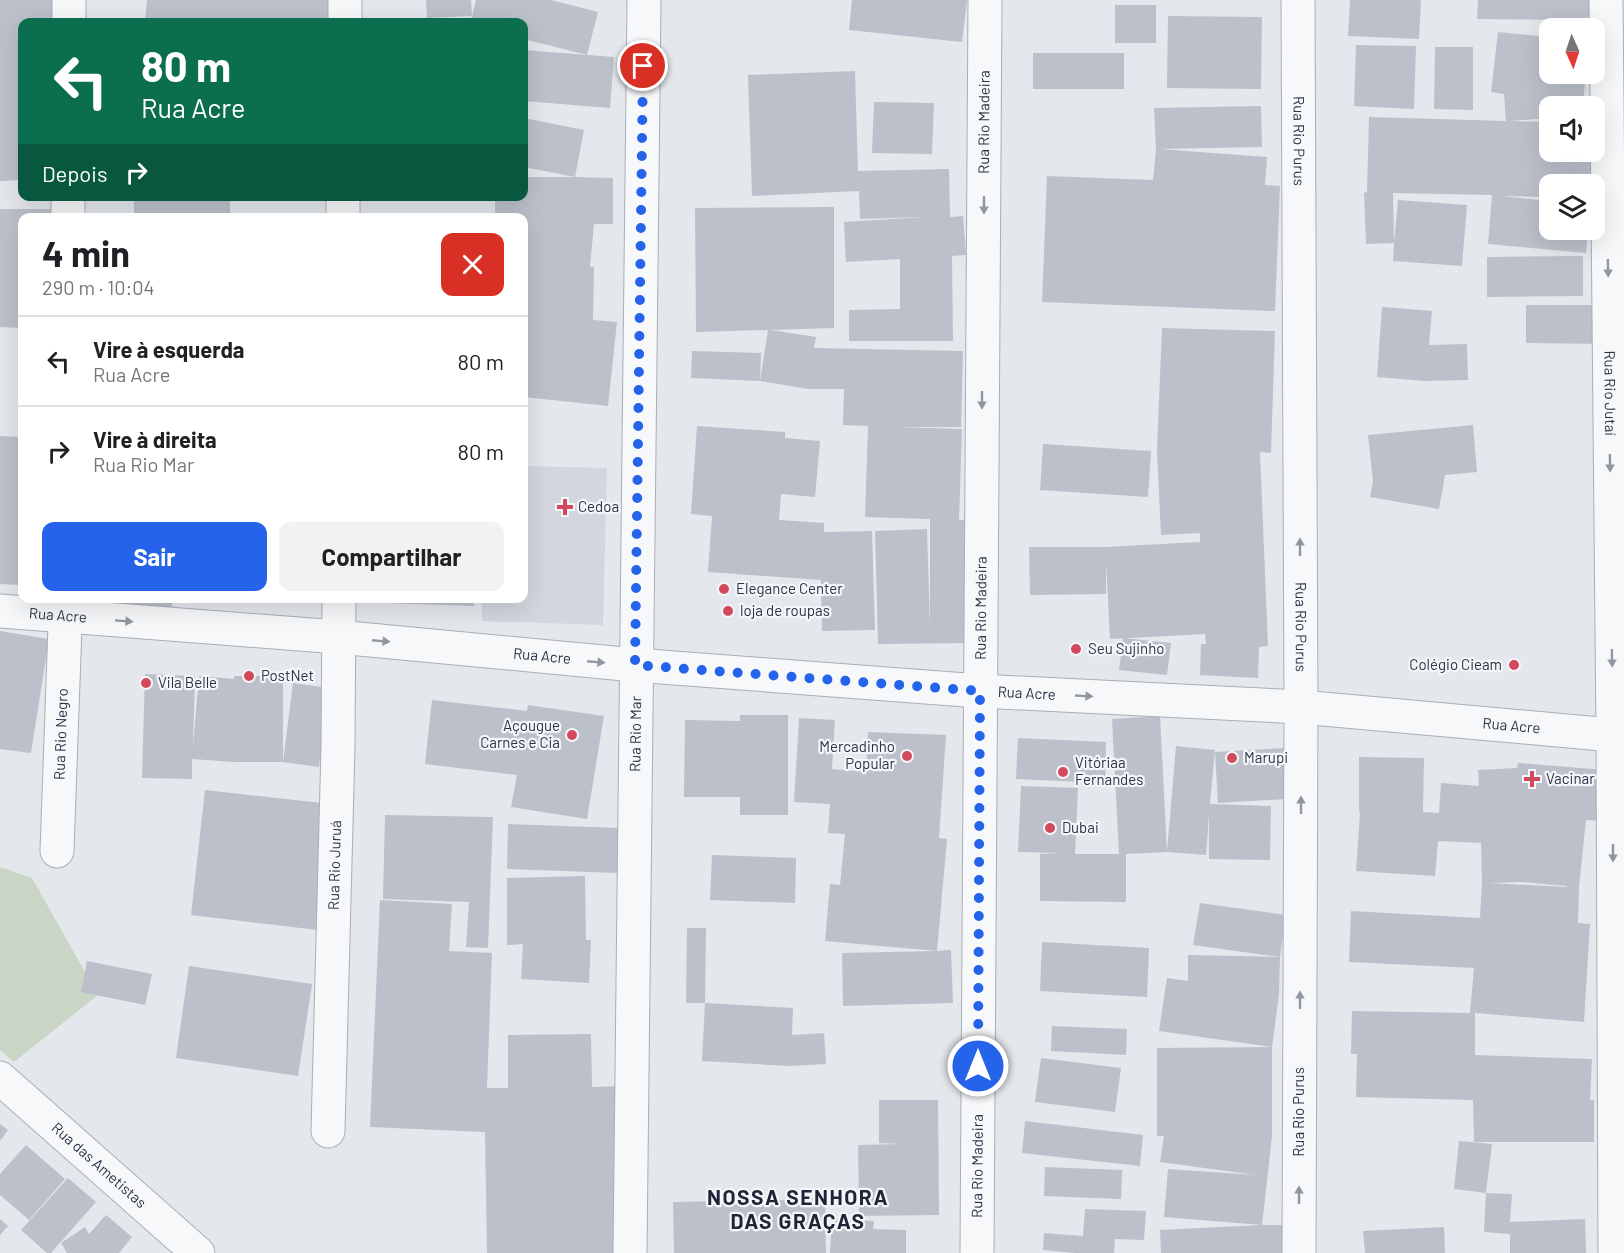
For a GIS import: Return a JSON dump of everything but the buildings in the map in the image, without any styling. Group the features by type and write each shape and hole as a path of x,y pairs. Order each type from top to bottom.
{"street":[{"path":"69,0 69,18"},
{"path":"345,0 345,18"},
{"name":"Rua Rio Mar","path":"630,1253 644,0"},
{"name":"Rua Rio Madeira","path":"977,1253 986,0"},
{"name":"Rua Rio Purus","path":"1298,0 1301,707 1299,1253"},
{"name":"Rua Rio Jutaí","path":"1606,0 1618,735 1615,1253"},
{"name":"Rua Rio Juruá","path":"328,1131 338,747 339,603"},
{"name":"Rua Acre","path":"0,610 66,608 635,665 980,691 1301,707 1618,735"},
{"name":"Rua Rio Negro","path":"57,851 66,608"},
{"name":"Rua das Ametistas","path":"0,1078 198,1253"}],"shaded area":[{"name":"Cedoa","path":"528,466 607,468 603,625 482,621 482,603 528,603"}],"green space":[{"path":"0,867 32,878 98,995 14,1062 0,1050"}],"place":[{"name":"Cedoa","path":"565,507"},
{"name":"Elegance Center","path":"724,589"},
{"name":"loja de roupas","path":"728,611"},
{"name":"Seu Sujinho","path":"1076,649"},
{"name":"Colégio Cieam","path":"1514,665"},
{"name":"PostNet","path":"249,676"},
{"name":"Vila Belle","path":"146,683"},
{"name":"Açougue Carnes e Cia","path":"572,735"},
{"name":"Mercadinho Popular","path":"907,756"},
{"name":"Marupi","path":"1232,758"},
{"name":"Vitóriaa Fernandes","path":"1063,772"},
{"name":"Vacinar","path":"1532,779"},
{"name":"Dubai","path":"1050,828"}],"district":[{"name":"NOSSA SENHORA DAS GRAÇAS","path":"798,1210"}],"route":[{"path":"643,66 635,665 980,691 978,1066"}]}
